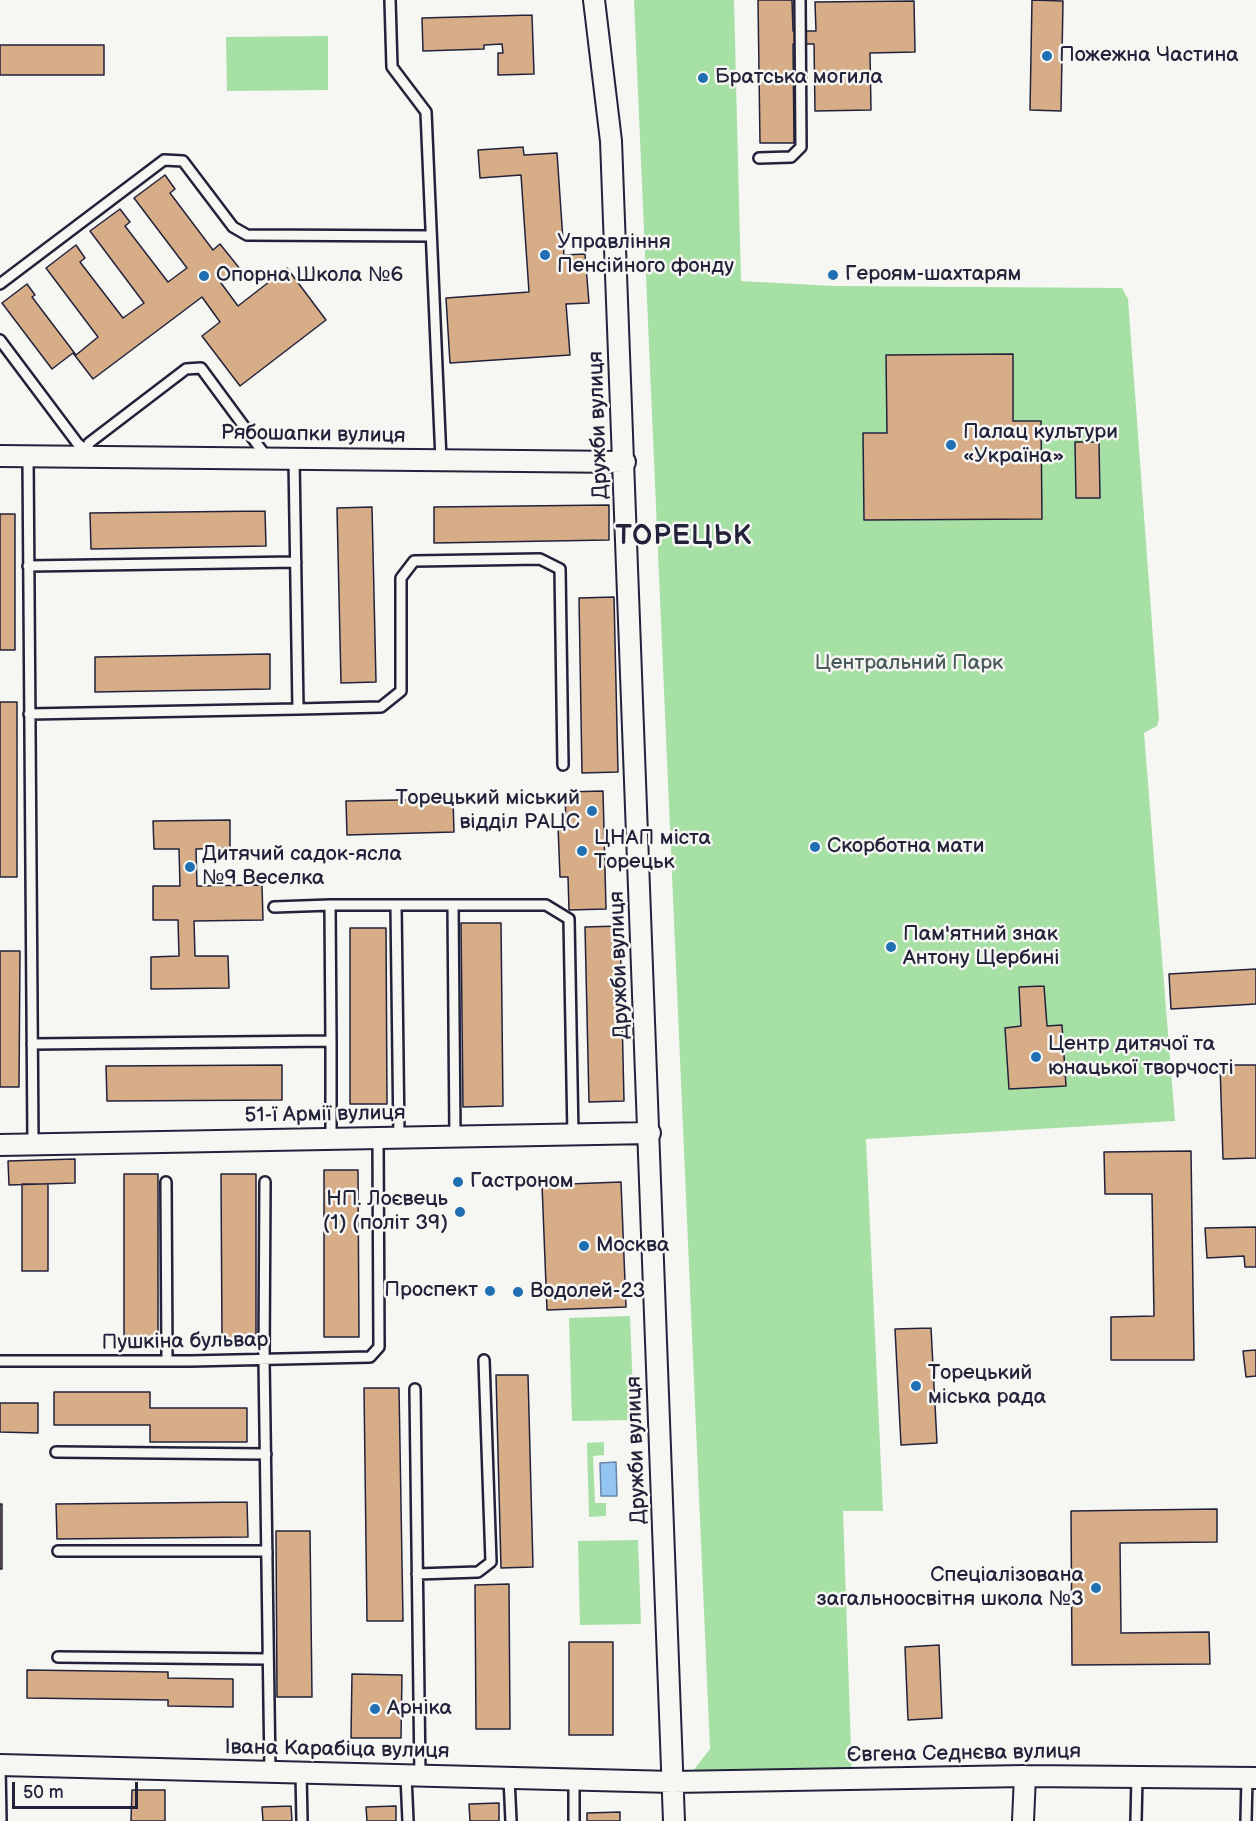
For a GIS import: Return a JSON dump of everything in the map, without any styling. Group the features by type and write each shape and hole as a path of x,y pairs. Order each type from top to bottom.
{"street":[{"name":"Дружби вулиця","path":"594,0 611,141 625,462 674,1821"},
{"name":"Рябошапки вулиця","path":"0,456 85,453 268,459 625,462"},
{"name":"51-ї Армії вулиця","path":"0,1145 650,1133"},
{"name":"Івана Карабіца вулиця","path":"0,1766 673,1782"},
{"name":"Євгена Седнєва вулиця","path":"673,1782 1025,1776 1252,1778"},
{"path":"1023,1821 1025,1776"}],"lane":[{"path":"390,0 392,68 426,112 441,460"},
{"path":"759,158 791,157 801,147 800,0"},
{"path":"0,284 164,160 183,161 233,227 247,235 431,236"},
{"path":"0,340 85,453"},
{"path":"85,453 89,443 186,369 201,368 268,459"},
{"path":"28,456 32,1044 38,1144"},
{"path":"294,459 298,709"},
{"path":"29,714 381,707 401,691 401,578 414,561 540,559 560,569 563,765"},
{"path":"28,566 296,562"},
{"path":"330,905 331,1139"},
{"path":"396,905 399,1138"},
{"path":"453,905 455,1138"},
{"path":"274,907 546,905 569,919 573,1136"},
{"path":"32,1044 331,1041"},
{"name":"Пушкіна бульвар","path":"0,1361 167,1361 370,1357 379,1347 378,1138"},
{"path":"166,1182 167,1361"},
{"path":"265,1182 264,1359 270,1772"},
{"path":"417,1574 478,1572 491,1562 484,1360"},
{"path":"408,1821 413,1776 417,1574 415,1389"},
{"path":"56,1452 266,1454"},
{"path":"58,1551 267,1551"},
{"path":"58,1657 268,1659"},
{"path":"0,1766 1,1821"},
{"path":"301,1773 302,1821"},
{"path":"1136,1821 1137,1777"},
{"path":"509,1778 511,1821"},
{"path":"1246,1821 1252,1778"},
{"path":"574,1779 574,1821"}],"green space":[{"name":"Центральний Парк","path":"634,0 734,0 741,281 833,286 1122,288 1128,299 1159,719 1157,726 1144,733 1175,1121 866,1139 883,1511 843,1511 852,1779 685,1781 710,1749"},
{"path":"328,36 328,90 227,91 226,37"},
{"path":"630,1316 634,1420 572,1421 569,1318"},
{"path":"604,1442 604,1455 593,1456 595,1503 606,1503 606,1516 589,1517 587,1443"},
{"path":"638,1540 641,1624 580,1625 578,1541"}],"water":[{"path":"616,1462 617,1496 601,1496 600,1463"}],"building":[{"path":"758,0 792,0 793,31 816,31 815,2 914,1 915,52 870,53 871,110 815,111 814,44 793,44 794,143 760,143"},
{"name":"Пожежна Частина","path":"1032,0 1063,1 1061,111 1030,110"},
{"path":"532,15 534,74 498,75 498,53 503,53 502,44 484,45 484,49 423,51 422,18"},
{"path":"0,45 104,45 104,75 0,75"},
{"name":"Управління Пенсійного фонду","path":"523,147 524,155 557,153 564,255 585,254 589,303 566,304 570,355 450,363 446,298 529,292 521,175 480,178 478,150"},
{"name":"Опорна Школа №6","path":"165,175 175,189 170,193 213,250 220,244 240,269 221,283 238,306 287,268 326,320 240,386 202,336 220,322 202,297 93,379 73,353 52,369 2,303 27,284 35,295 32,297 76,355 98,337 46,268 76,245 85,258 80,262 123,318 144,303 90,231 120,209 130,222 125,226 168,282 187,268 134,198"},
{"path":"1013,354 1013,421 1041,421 1042,519 864,520 863,433 887,433 886,355"},
{"path":"1075,442 1099,442 1100,498 1076,498"},
{"path":"609,505 609,540 434,543 434,507"},
{"path":"372,507 376,682 341,683 337,508"},
{"path":"265,511 266,546 91,549 90,513"},
{"path":"0,514 15,514 15,650 0,650"},
{"path":"614,597 618,772 582,773 579,598"},
{"path":"270,654 270,689 95,692 95,657"},
{"path":"0,702 17,702 17,877 0,877"},
{"name":"ЦНАП міста Торецьк","path":"603,791 606,909 569,910 568,877 560,877 558,826 566,826 565,792"},
{"path":"453,799 454,832 347,835 346,801"},
{"path":"230,820 230,848 196,849 197,886 262,885 263,920 194,921 195,956 228,956 229,988 151,989 151,957 179,956 178,920 153,920 153,886 180,886 179,849 154,849 153,821"},
{"path":"461,923 501,923 503,1106 463,1107"},
{"path":"620,926 624,1101 589,1102 585,927"},
{"path":"350,928 386,928 387,1104 350,1104"},
{"path":"0,951 20,951 19,1087 0,1087"},
{"path":"1256,969 1256,1004 1171,1009 1169,974"},
{"name":"Центр дитячої та юнацької творчості","path":"1044,986 1047,1026 1062,1025 1066,1086 1009,1089 1005,1028 1021,1026 1019,987"},
{"path":"282,1065 282,1100 107,1101 106,1066"},
{"path":"1220,1065 1256,1065 1256,1158 1223,1159"},
{"path":"1191,1151 1194,1360 1111,1360 1111,1317 1154,1316 1152,1194 1105,1194 1104,1152"},
{"path":"75,1159 75,1183 9,1185 8,1161"},
{"path":"324,1170 358,1170 359,1337 324,1337"},
{"path":"124,1174 158,1174 158,1340 124,1340"},
{"path":"221,1174 256,1174 256,1340 222,1340"},
{"name":"Москва","path":"621,1182 626,1307 547,1310 542,1185"},
{"path":"22,1184 48,1184 48,1271 22,1271"},
{"path":"1256,1227 1256,1267 1245,1267 1244,1256 1207,1258 1205,1228"},
{"name":"Торецький міська рада","path":"931,1328 937,1443 901,1445 895,1329"},
{"path":"1256,1350 1256,1376 1246,1377 1243,1351"},
{"path":"496,1375 528,1375 533,1567 501,1568"},
{"path":"364,1388 399,1388 403,1621 367,1621"},
{"path":"54,1392 150,1392 150,1408 247,1408 247,1442 150,1442 150,1425 54,1425"},
{"path":"0,1403 38,1403 38,1433 0,1432"},
{"path":"247,1502 248,1537 57,1539 56,1504"},
{"path":"0,1504 2,1504 2,1569 0,1569"},
{"name":"Спеціалізована загальноосвітня школа №3","path":"1217,1509 1217,1542 1120,1543 1121,1633 1209,1632 1210,1664 1072,1665 1071,1511"},
{"path":"276,1531 310,1531 312,1697 277,1697"},
{"path":"509,1584 510,1729 476,1729 475,1585"},
{"path":"569,1642 613,1642 613,1735 569,1735"},
{"path":"939,1645 942,1718 908,1720 905,1647"},
{"path":"27,1670 168,1672 168,1678 233,1679 233,1707 168,1706 168,1700 27,1698"},
{"path":"352,1674 402,1675 401,1738 351,1738"},
{"path":"132,1790 165,1790 165,1821 131,1821"},
{"path":"499,1803 499,1821 470,1821 469,1804"},
{"path":"291,1806 292,1821 263,1821 262,1807"},
{"path":"396,1806 396,1821 367,1821 366,1807"},
{"path":"620,1812 620,1821 587,1821 587,1813"}],"place":[{"name":"Пожежна Частина","path":"1047,56"},
{"name":"Братська мoгила","path":"703,78"},
{"name":"Управління Пенсійного фонду","path":"545,255"},
{"name":"Героям-шахтарям","path":"833,275"},
{"name":"Опорна Школа №6","path":"204,276"},
{"name":"Палац культури «Україна»","path":"951,445"},
{"name":"Торецький міський відділ РАЦС","path":"592,811"},
{"name":"Скорботна мати","path":"815,847"},
{"name":"ЦНАП міста Торецьк","path":"582,851"},
{"name":"Дитячий садок-ясла №9 Веселка","path":"190,867"},
{"name":"Пам'ятний знак Антону Щербині","path":"891,947"},
{"name":"Центр дитячої та юнацької творчості","path":"1036,1057"},
{"name":"Гастроном","path":"458,1182"},
{"name":"НП. Лоєвець (1) (політ 39)","path":"460,1212"},
{"name":"Москва","path":"584,1246"},
{"name":"Проспект","path":"490,1291"},
{"name":"Водолей-23","path":"518,1292"},
{"name":"Торецький міська рада","path":"916,1386"},
{"name":"Спеціалізована загальноосвітня школа №3","path":"1096,1588"},
{"name":"Арніка","path":"375,1709"}],"district":[{"name":"ТОРЕЦЬК","path":"684,537"}]}
